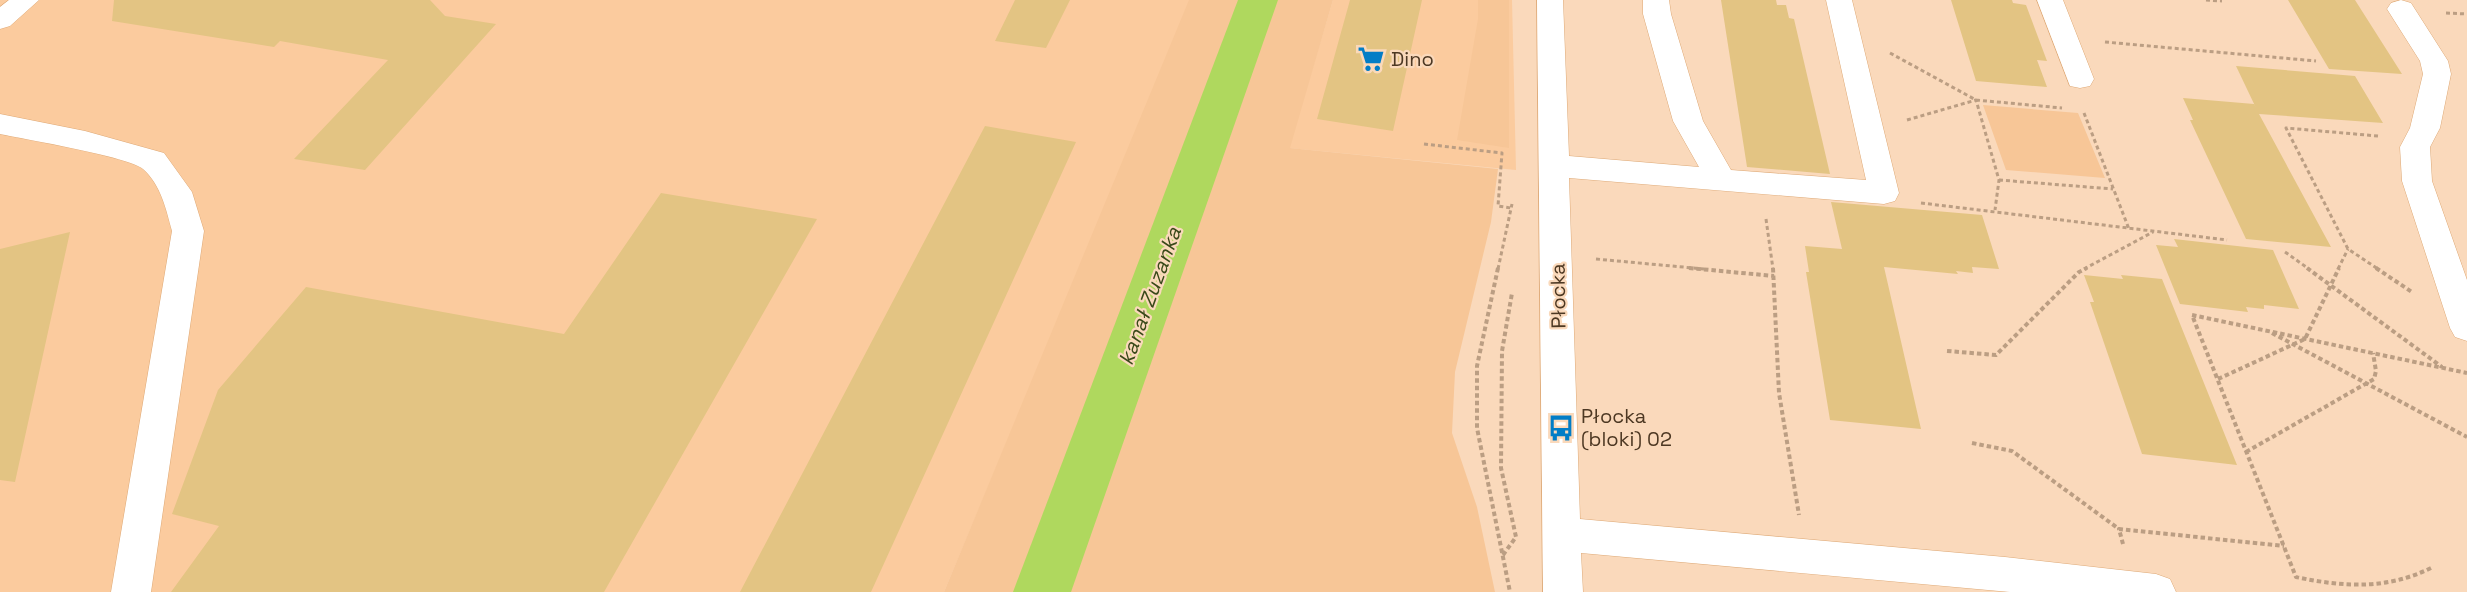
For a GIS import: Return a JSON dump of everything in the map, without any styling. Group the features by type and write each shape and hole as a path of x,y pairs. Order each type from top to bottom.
{"street":[{"path":"0,20 26,0"},
{"name":"Płocka","path":"1550,0 1563,592"},
{"path":"1656,0 1657,14 1688,121 1721,179"},
{"path":"1555,166 1884,192 1839,0"},
{"path":"2050,0 2080,80"},
{"path":"2401,9 2434,61 2437,74 2425,128 2415,147 2416,181 2454,255 2467,328"},
{"path":"0,124 86,141 153,160 177,192 183,211 188,231 131,592"},
{"path":"1561,534 1806,555 2156,592"}],"path":[{"path":"2206,0 2221,0"},
{"path":"1846,29 1976,100 1999,180 1995,210"},
{"path":"2064,38 2316,61"},
{"path":"2080,80 2084,111 2129,230"},
{"path":"1869,131 1976,100 2084,111"},
{"path":"2415,147 2383,136 2286,128 2348,249 2418,296"},
{"path":"1424,144 1502,153 1498,206 1511,208"},
{"path":"1999,180 2114,189"},
{"path":"1761,183 1774,276 1779,393 1806,555"},
{"path":"1884,192 1898,201 1995,210 2129,230 2227,240"},
{"path":"1510,592 1477,428 1476,366 1513,200"},
{"path":"1947,351 1996,355 2079,272 2153,232"},
{"path":"2218,380 2305,339 2348,249"},
{"path":"2285,252 2443,368"},
{"path":"1588,258 1774,276"},
{"path":"2431,568 2414,578 2373,587 2332,585 2296,577 2192,315 2467,373"},
{"path":"2269,331 2467,437"},
{"path":"2246,452 2374,379 2376,371 2373,353"},
{"path":"1972,443 2012,451 2119,529"}],"shaded area":[{"path":"0,0 1192,0 944,592 0,592"},
{"path":"1189,0 1333,0 1290,148 1498,169 1491,222 1455,372 1452,433 1477,507 1495,592 944,592"},
{"path":"1333,0 1512,0 1516,170 1289,148"},
{"path":"1478,0 1509,0 1509,148 1457,140 1478,19"},
{"path":"1983,105 2078,113 2105,178 2006,170"}],"building":[{"path":"114,0 430,0 445,16 496,24 365,170 294,159 388,60 280,41 274,47 112,21"},
{"path":"1015,0 1070,0 1046,48 995,41"},
{"name":"Dino","path":"1350,0 1422,0 1393,131 1317,119"},
{"path":"1721,0 1776,0 1777,5 1786,5 1789,18 1794,19 1830,174 1747,167"},
{"path":"1951,0 2012,0 2013,3 2026,5 2047,61 2037,60 2047,87 1976,81"},
{"path":"2288,0 2355,0 2402,74 2329,69"},
{"path":"2236,66 2355,76 2383,123 2259,114 2331,247 2246,239 2190,120 2193,120 2183,98 2254,104 2256,108"},
{"path":"985,126 1076,142 871,592 740,592"},
{"path":"661,193 817,219 604,592 171,592 219,526 172,514 218,390 306,287 564,334"},
{"path":"1831,202 1982,215 1999,269 1972,267 1973,273 1956,271 1958,274 1884,267 1921,429 1830,420 1806,272 1809,272 1805,246 1842,249"},
{"path":"70,232 15,482 0,480 0,249"},
{"path":"2174,239 2273,250 2299,309 2264,305 2264,309 2246,307 2248,312 2180,304 2156,245 2178,247"},
{"path":"2084,275 2123,279 2121,275 2162,279 2237,465 2142,454 2090,302 2094,302"}],"waterway":[{"name":"kanał Zuzanka","path":"1042,592 1258,0"}],"place":[{"name":"Dino","path":"1371,59"},
{"name":"Płocka (bloki) 02","path":"1561,428"}]}
